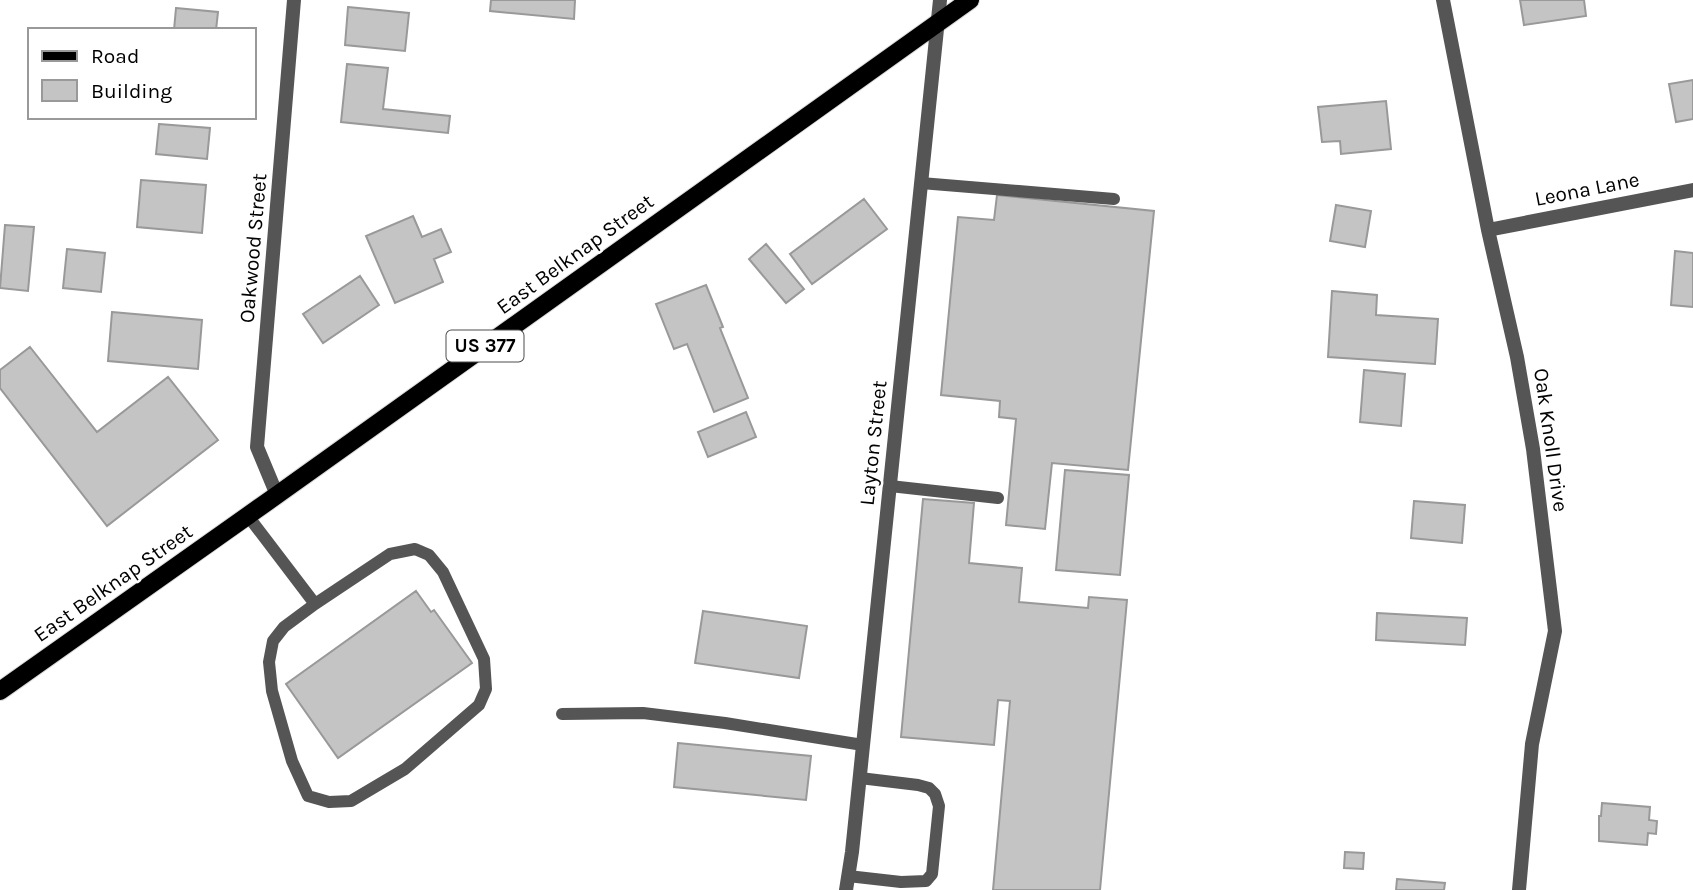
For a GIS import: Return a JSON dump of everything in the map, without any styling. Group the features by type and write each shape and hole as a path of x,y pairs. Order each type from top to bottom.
{"main road":[{"name":"East Belknap Street","path":"0,691 970,0"}],"street":[{"name":"Oakwood Street","path":"277,495 257,447 294,0"},
{"name":"Layton Street","path":"847,883 940,0"},
{"name":"Oak Knoll Drive","path":"1443,0 1488,230 1517,357 1531,436 1555,631 1532,744 1519,890"},
{"name":"Leona Lane","path":"1488,230 1693,190"}],"lane":[{"path":"921,183 1114,199"},
{"path":"890,486 998,498"},
{"path":"248,516 315,604"},
{"path":"415,549 429,555 443,572 484,659 486,690 479,705 405,769 351,801 329,802 308,796 292,761 272,691 269,662 273,641 284,628 315,604 390,554 415,549"},
{"path":"562,714 643,713 863,745"},
{"path":"847,883 926,881 932,874 939,806 935,794 929,788 918,785 860,778"}],"building":[{"path":"491,0 575,0 574,19 490,11"},
{"path":"1520,0 1584,0 1586,16 1524,25"},
{"path":"348,7 409,13 405,51 345,45"},
{"path":"176,8 218,12 216,28 174,28"},
{"path":"347,64 388,68 383,109 450,116 448,133 341,122"},
{"path":"1693,80 1693,119 1676,122 1669,84"},
{"path":"1386,101 1391,149 1341,154 1340,141 1322,142 1318,107"},
{"path":"159,124 210,128 207,159 156,154"},
{"path":"141,180 206,185 202,233 137,227"},
{"path":"997,195 1154,211 1128,470 1052,463 1045,529 1006,525 1016,419 999,417 1000,401 941,395 958,217 994,220"},
{"path":"864,199 887,229 812,284 790,254"},
{"path":"1336,205 1371,211 1365,247 1330,241"},
{"path":"413,216 422,237 441,229 451,252 434,259 443,282 395,303 366,236"},
{"path":"5,225 34,227 28,291 0,288"},
{"path":"766,244 804,289 786,303 749,259"},
{"path":"67,249 105,253 101,292 63,288"},
{"path":"1675,251 1693,253 1693,307 1671,305"},
{"path":"360,276 379,305 323,343 303,314"},
{"path":"706,285 748,398 714,412 687,344 674,349 656,304"},
{"path":"1332,291 1377,295 1376,315 1438,319 1435,364 1328,357"},
{"path":"112,312 202,320 198,369 108,361"},
{"path":"30,347 97,432 168,377 218,440 107,526 0,388 0,370"},
{"path":"1364,370 1405,374 1401,426 1360,422"},
{"path":"746,412 756,437 708,457 698,432"},
{"path":"1065,470 1129,475 1120,575 1056,570"},
{"path":"923,499 974,503 969,563 1022,568 1019,602 1088,608 1089,597 1127,600 1100,890 993,890 1010,701 998,700 994,745 901,737"},
{"path":"1414,501 1465,505 1462,543 1411,538"},
{"path":"416,591 431,612 434,610 472,663 338,758 286,684"},
{"path":"703,611 807,626 799,678 695,663"},
{"path":"1377,613 1467,618 1465,645 1376,640"},
{"path":"678,743 811,756 806,800 674,787"},
{"path":"1602,803 1650,807 1649,820 1657,821 1656,834 1648,833 1647,845 1599,841"},
{"path":"1345,852 1364,853 1363,869 1344,868"},
{"path":"1397,879 1445,883 1444,890 1396,890"}]}
